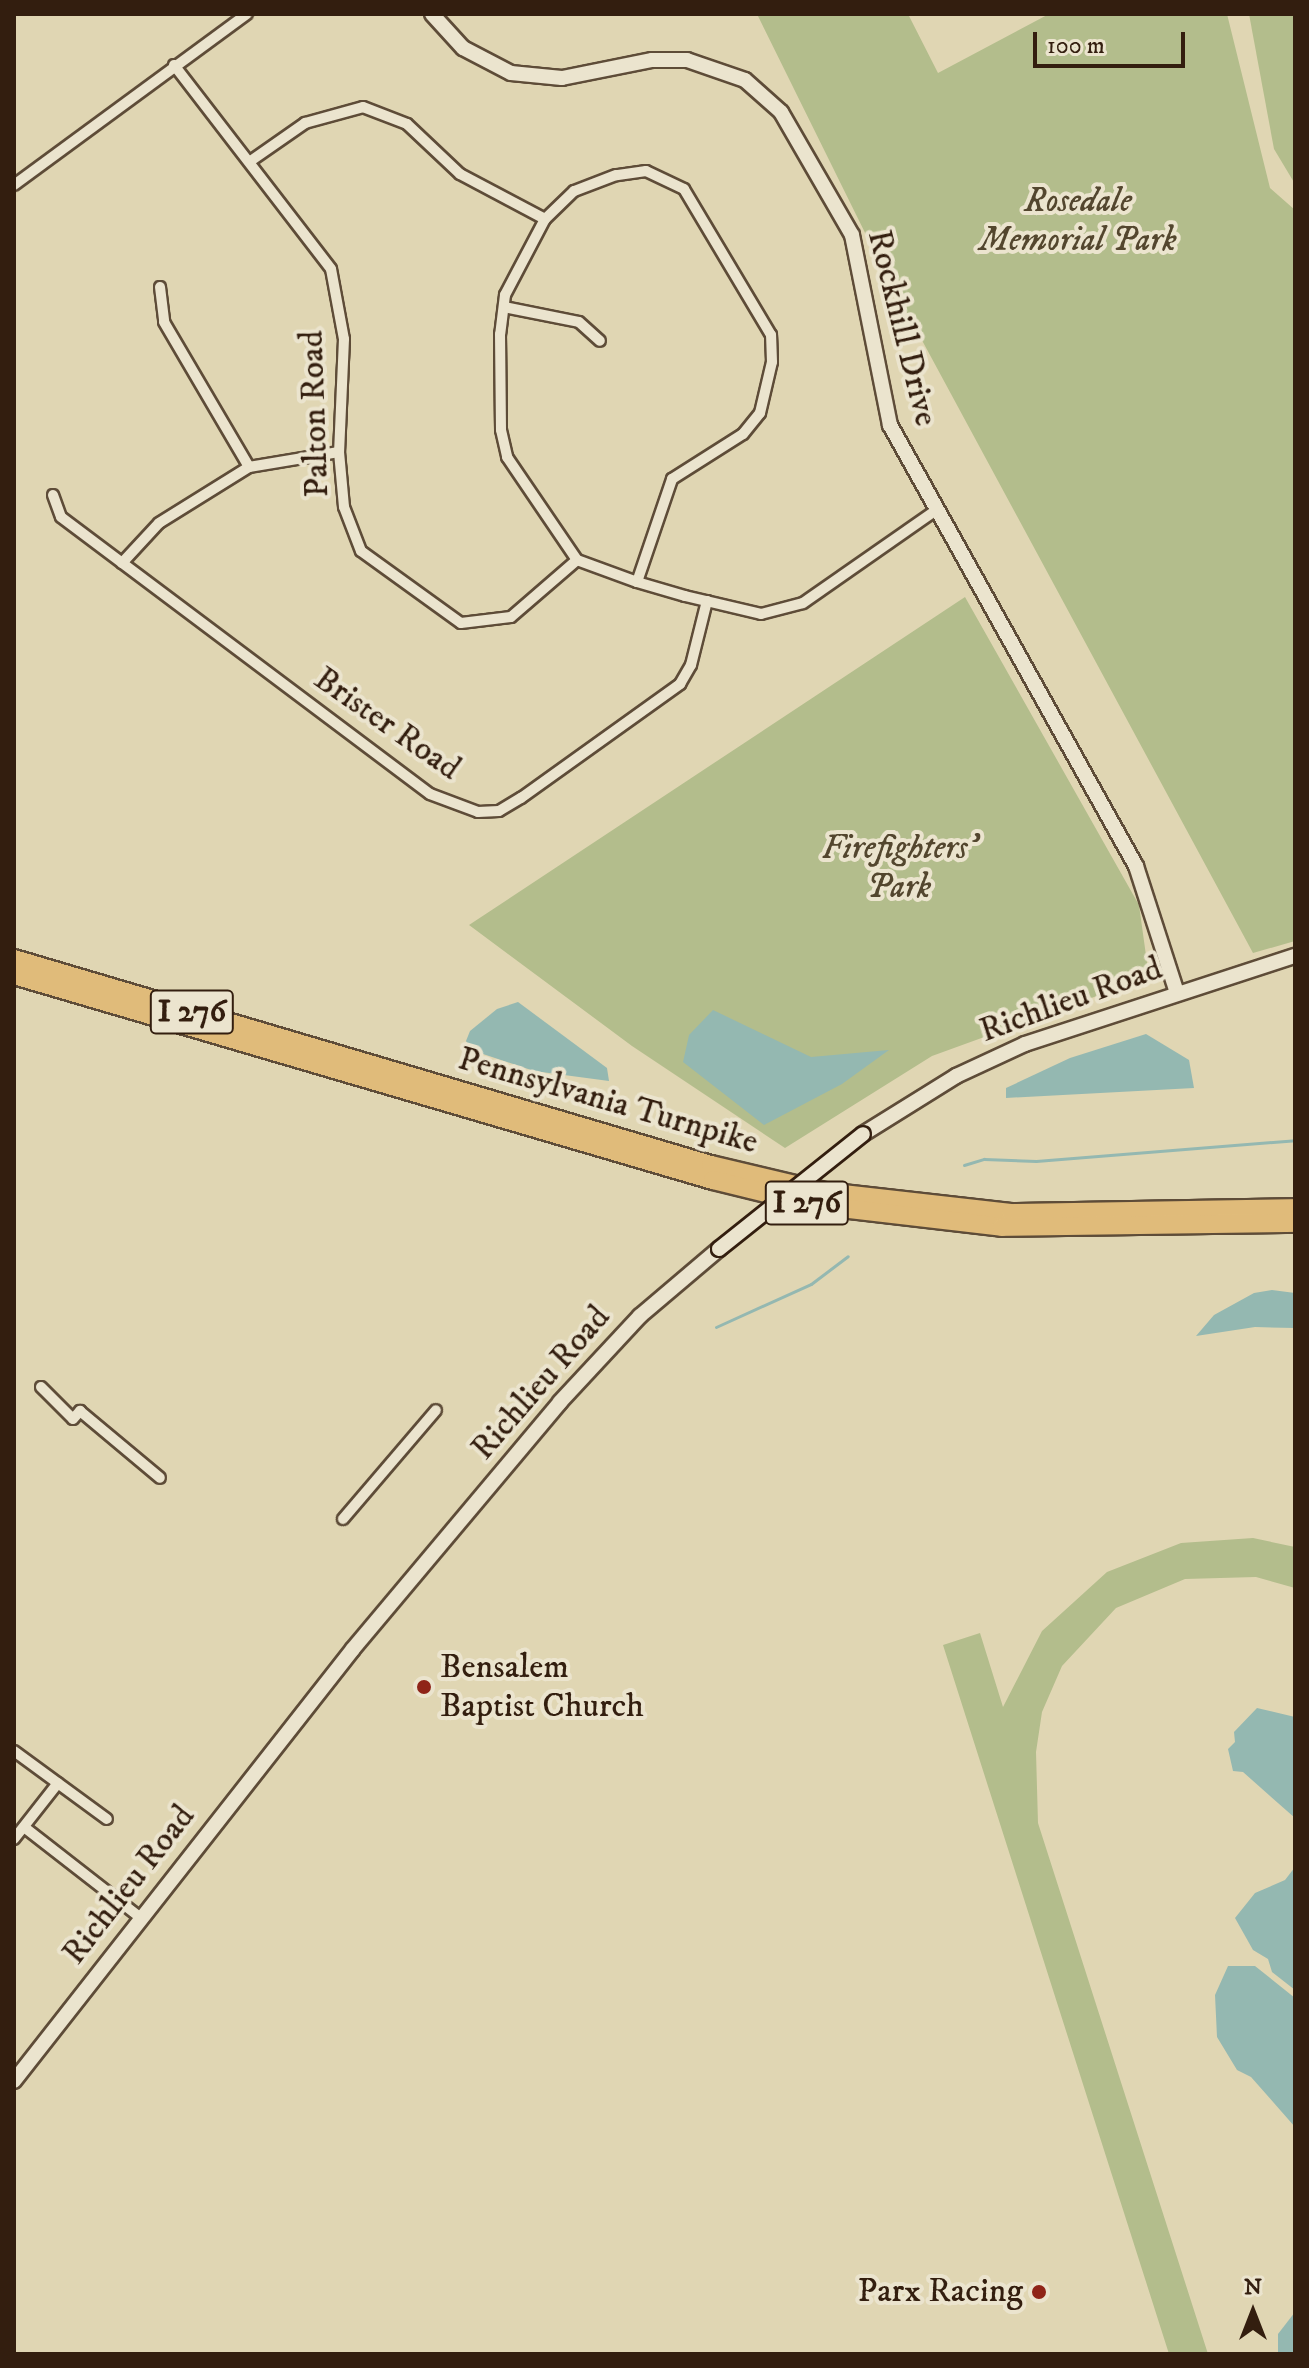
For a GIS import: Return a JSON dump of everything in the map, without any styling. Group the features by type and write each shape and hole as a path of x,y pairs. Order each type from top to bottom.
{"highway":[{"name":"Pennsylvania Turnpike","path":"14,959 711,1165 825,1192 1022,1213 1295,1208"},
{"name":"Pennsylvania Turnpike","path":"14,975 713,1180 815,1205 901,1218 1016,1227 1295,1223"}],"main road":[{"name":"Rockhill Drive","path":"432,14 463,48 511,73 562,78 652,60 687,60 732,73 771,101 852,235 886,412 935,511 1136,866 1177,993"},
{"name":"Richlieu Road","path":"14,2081 353,1649 587,1371 640,1316 863,1134 989,1059 1177,993 1295,956"}],"street":[{"path":"14,185 247,14"},
{"name":"Palton Road","path":"174,65 252,160 331,269 344,339 339,452 344,507 361,551 461,623 511,617 577,560"},
{"path":"252,160 305,123 363,107 407,124 460,174 545,219"},
{"path":"637,582 672,479 743,434 760,413 772,362 771,335 684,189 667,178 646,171 597,180 574,191 545,219 504,307 500,405 507,457 577,560 637,582 761,614 803,603 935,511"},
{"path":"160,287 164,322 249,467"},
{"path":"504,307 579,322 600,341"},
{"path":"122,563 159,523 249,467 339,452"},
{"name":"Brister Road","path":"53,495 61,517 430,794 478,812 499,811 521,798 680,684 691,665 707,601"},
{"path":"41,1387 73,1419 80,1411 160,1478"},
{"path":"343,1519 436,1410"},
{"path":"14,1751 107,1819"},
{"path":"14,1839 58,1783"},
{"path":"24,1827 141,1918"}],"green space":[{"name":"Rosedale Memorial Park","path":"757,14 908,14 938,73 1049,14 1227,14 1270,188 1295,210 1295,941 1253,953 877,257"},
{"path":"1249,14 1295,14 1295,184 1274,149"},
{"name":"Firefighters' Park","path":"965,597 1139,905 1149,977 932,1056 785,1148 632,1046 469,925"},
{"path":"1253,1538 1295,1547 1295,1588 1256,1577 1185,1579 1116,1608 1062,1666 1042,1712 1036,1752 1038,1823 1208,2354 1169,2354 943,1645 980,1633 1003,1707 1042,1631 1107,1572 1181,1543"}],"water":[{"path":"518,1002 607,1068 609,1081 534,1071 471,1050 466,1041 470,1031 497,1009"},
{"path":"713,1010 811,1057 889,1050 842,1084 764,1125 683,1062 689,1035"},
{"path":"1146,1034 1189,1060 1194,1088 1006,1098 1006,1088 1070,1058"},
{"path":"1272,1290 1295,1293 1295,1328 1255,1327 1196,1336 1214,1315 1254,1293"},
{"path":"1257,1708 1295,1717 1295,1818 1243,1772 1233,1771 1228,1749 1235,1742 1234,1732"},
{"path":"1295,1867 1295,1990 1272,1972 1268,1959 1253,1950 1235,1918 1255,1893 1285,1880"},
{"path":"1228,1966 1255,1966 1295,1998 1295,2127 1251,2077 1237,2070 1217,2037 1215,1995"},
{"path":"1295,2312 1295,2354 1278,2354 1278,2334"}],"waterway":[{"path":"964,1165 984,1159 1036,1161 1295,1140"},
{"path":"716,1327 811,1284 848,1256"}],"place":[{"name":"Bensalem Baptist Church","path":"424,1687"},
{"name":"Parx Racing","path":"1039,2292"}]}
